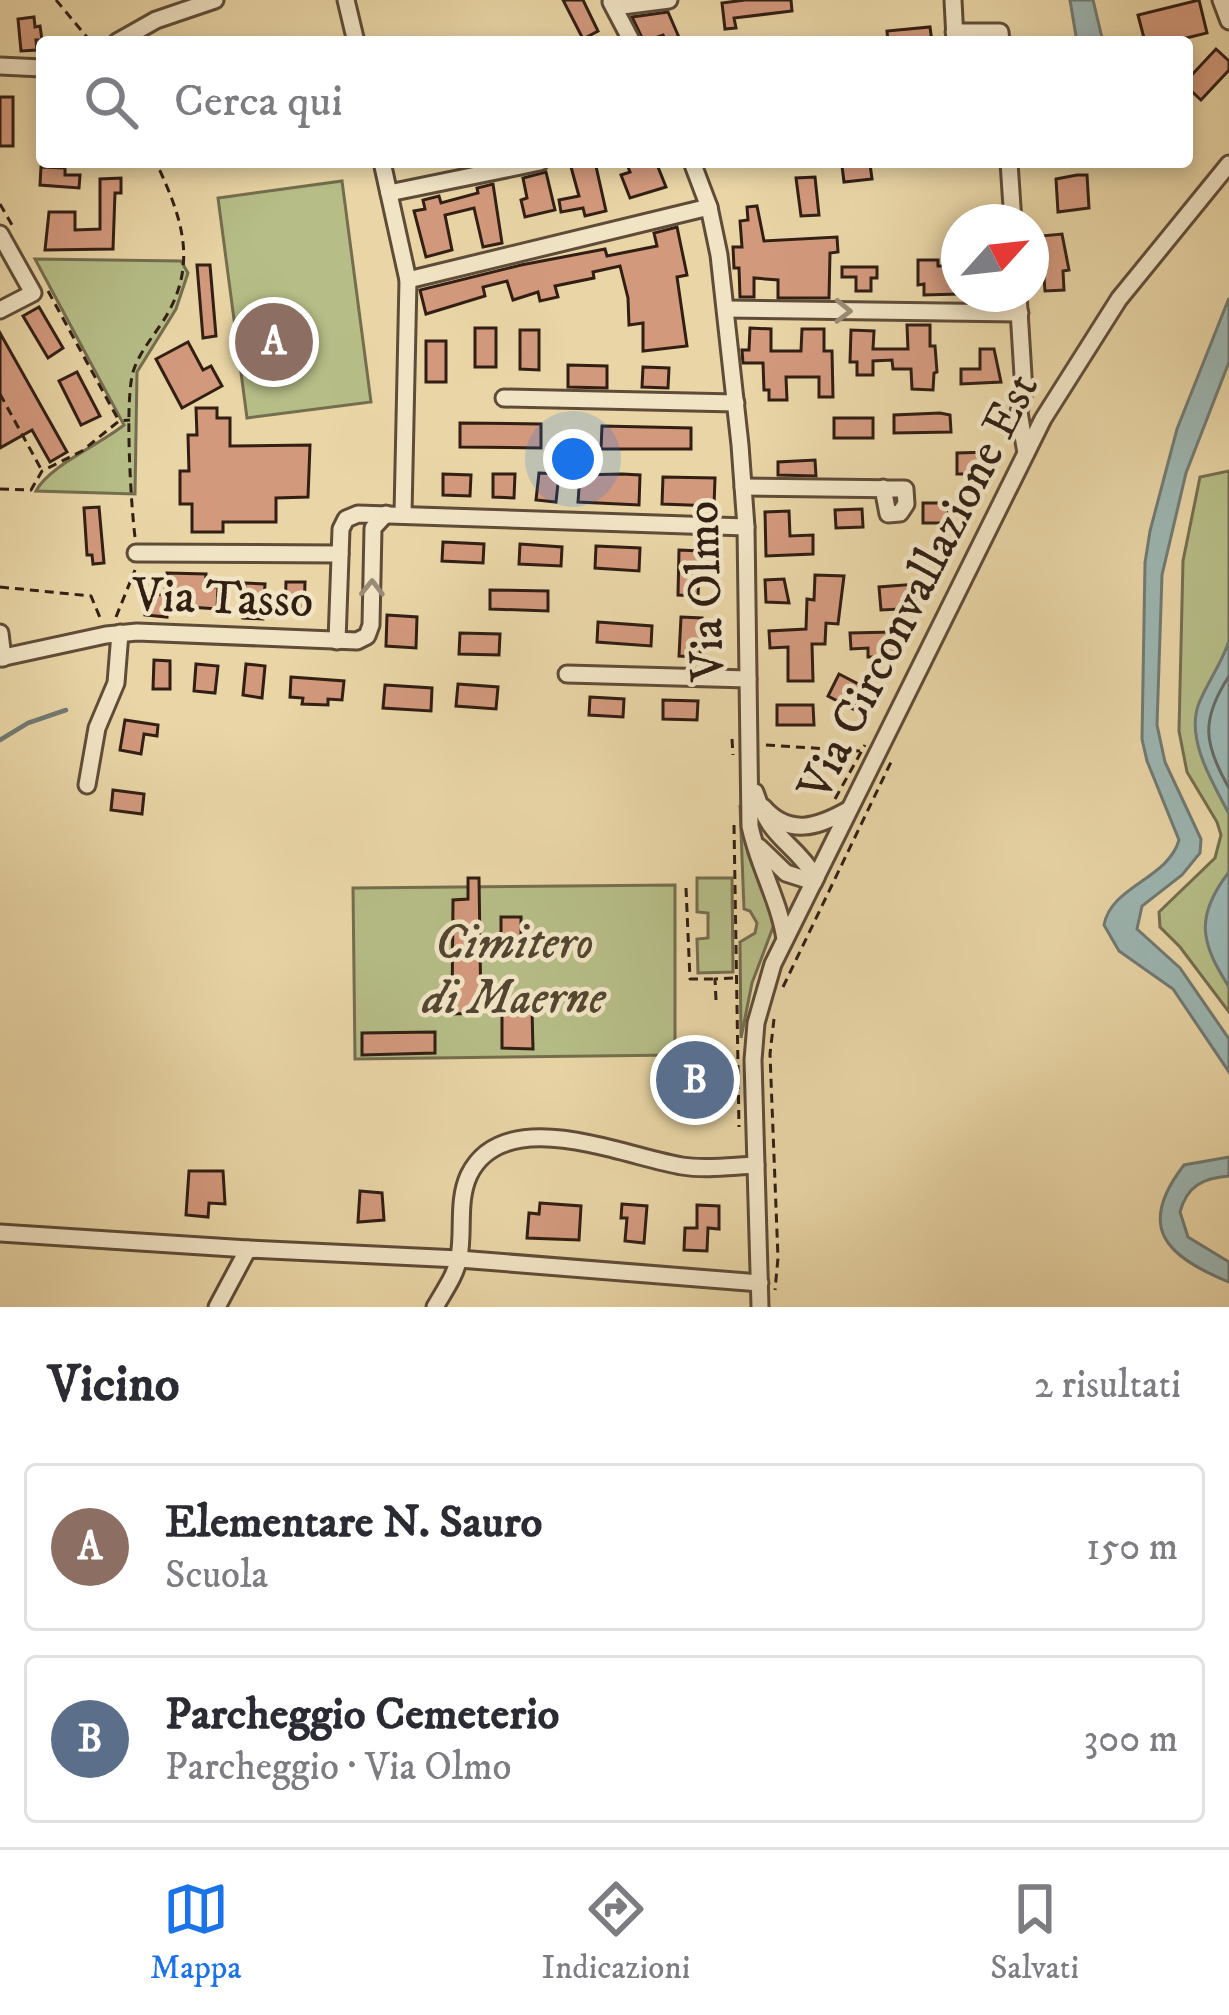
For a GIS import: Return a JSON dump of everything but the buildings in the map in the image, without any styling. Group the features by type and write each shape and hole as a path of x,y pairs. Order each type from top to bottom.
{"street":[{"path":"128,36 156,20 215,0"},
{"path":"346,0 355,36"},
{"path":"629,36 612,4 669,0"},
{"path":"953,0 954,36"},
{"path":"1221,0 1229,21"},
{"path":"963,36 1000,32 1000,36"},
{"path":"0,66 36,68"},
{"name":"Via Circonvallazione Est","path":"815,880 1043,419 1119,299 1229,164"},
{"path":"383,168 408,280 394,514"},
{"path":"389,193 511,168"},
{"name":"Via Olmo","path":"694,168 709,207 726,308 743,487 748,679 741,739 757,800 777,838 808,865 815,880"},
{"path":"1009,168 1012,204"},
{"path":"408,280 709,207"},
{"path":"0,310 33,293 6,229"},
{"path":"726,308 1020,314 1024,392 1019,412 1025,453"},
{"path":"1024,392 1043,419"},
{"path":"504,398 736,403"},
{"path":"743,487 883,488"},
{"name":"Via Tasso","path":"337,641 341,529 346,519 358,514 746,527"},
{"name":"Via Tasso","path":"1,658 110,629 358,641 367,636 371,625 373,527 394,514"},
{"path":"136,553 340,554"},
{"path":"87,785 97,728 116,683 110,629"},
{"path":"0,633 1,658"},
{"path":"567,674 748,679"},
{"name":"Via Olmo","path":"750,778 753,840 781,916 784,939"},
{"path":"757,800 780,823 795,828 829,821 851,808"},
{"path":"753,840 786,873 815,880 784,939 756,1024 749,1165 766,1303"},
{"path":"435,1307 459,1259 468,1177 491,1149 513,1138 549,1138 688,1167 749,1165"},
{"path":"0,1233 760,1282"},
{"path":"217,1307 248,1249"}],"path":[{"path":"56,0 87,36"},
{"path":"110,629 138,564 130,497 132,371 170,309 186,257 177,207 159,168"},
{"path":"0,204 6,229"},
{"path":"45,285 118,422"},
{"path":"0,394 42,471"},
{"path":"0,482 0,489 31,490 42,471 82,452 118,422 132,420"},
{"path":"0,587 91,596 110,629"},
{"path":"733,761 741,739"},
{"path":"764,759 763,745 860,751"},
{"path":"830,805 864,745 869,747"},
{"path":"779,999 791,964 894,761 890,758"},
{"path":"734,819 735,978 749,1165"},
{"path":"686,888 690,979 735,978"},
{"path":"716,979 716,1000"},
{"path":"766,1303 778,1258 770,1054 775,1012"}],"green space":[{"path":"342,181 371,402 247,418 218,198"},
{"path":"35,259 181,261 188,273 176,309 137,372 135,494 36,491 63,464 124,425"},
{"path":"1229,471 1229,1012 1160,927 1159,912 1215,858 1221,835 1187,772 1179,731 1183,561 1200,477"},
{"path":"740,805 748,854 775,922 752,983 741,1038 740,942 755,933 757,923 744,909"},
{"path":"697,878 732,878 733,972 698,973 697,939 708,938 708,913 697,912"},
{"name":"Cimitero di Maerne","path":"675,885 675,1055 355,1059 353,888"}],"water":[{"path":"1070,0 1093,0 1102,36 1076,36"},
{"path":"1229,298 1229,362 1186,473 1162,575 1157,725 1165,762 1201,839 1200,853 1182,875 1142,906 1137,929 1180,968 1229,1039 1229,1072 1173,989 1119,951 1104,925 1117,901 1164,864 1179,840 1142,739 1145,563 1177,429"},
{"path":"1229,641 1229,814 1198,746 1196,717"},
{"path":"1229,872 1229,987 1212,957 1205,930 1210,903"},
{"path":"1229,1157 1229,1176 1197,1185 1180,1212 1188,1237 1229,1262 1229,1282 1174,1250 1160,1222 1170,1187 1184,1165"}],"waterway":[{"path":"0,740 28,723 66,710"}],"place":[{"name":"Elementare N. Sauro","path":"274,342"},
{"name":"Parcheggio Cemeterio","path":"695,1080"}]}
